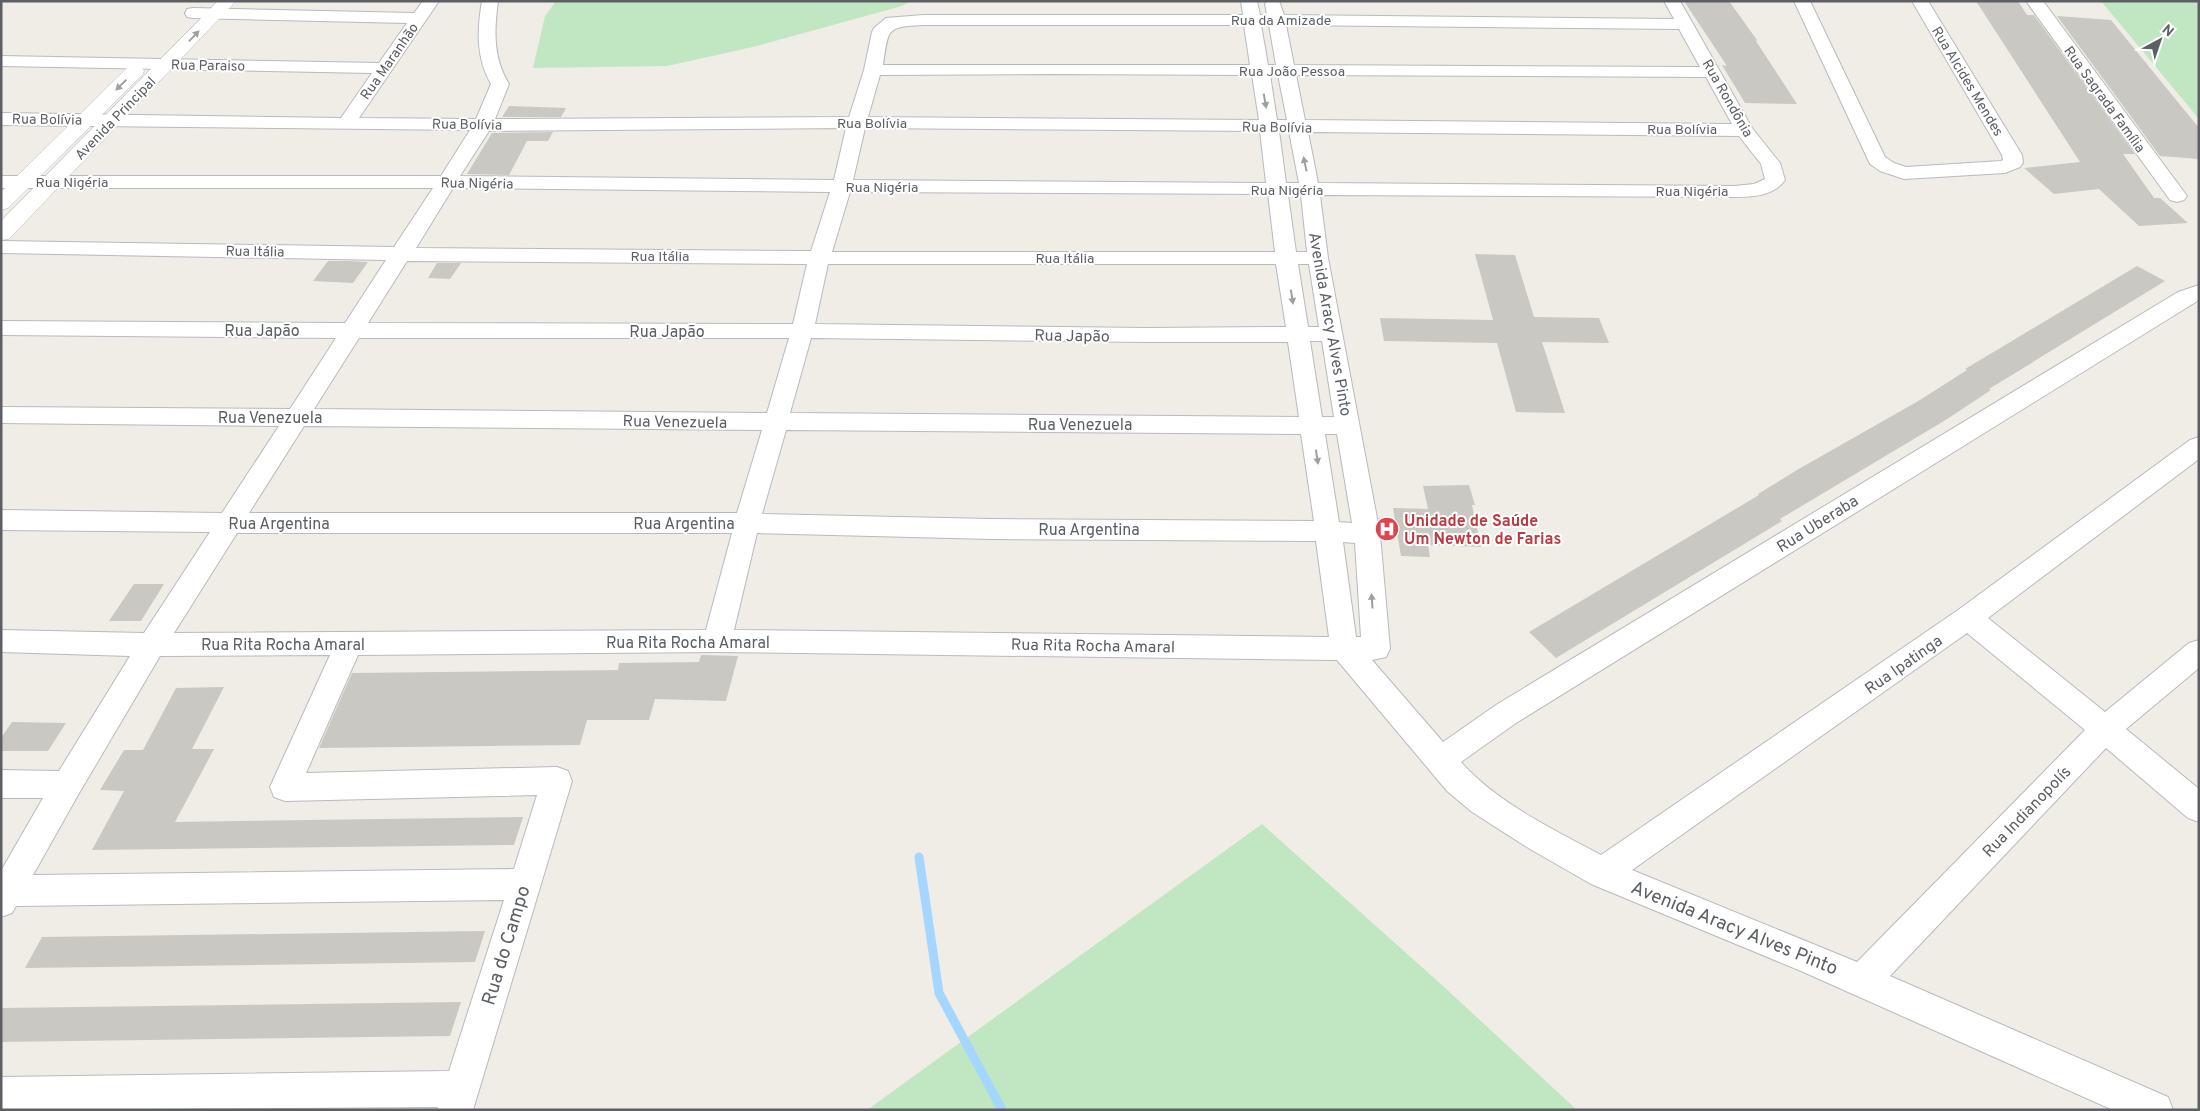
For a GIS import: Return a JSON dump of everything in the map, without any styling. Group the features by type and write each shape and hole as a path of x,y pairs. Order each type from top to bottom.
{"street":[{"name":"Rua Maranhão","path":"347,122 431,1"},
{"path":"5,896 67,785 152,645 483,124 500,84 492,73 486,50 490,1"},
{"name":"Rua Rondônia","path":"1672,1 1744,130 1770,163 1775,175 1772,185 1764,190"},
{"name":"Rua Alcides Mendes","path":"1802,1 1877,160 1886,167 1904,173 2005,167 2012,163 2012,156 1920,1"},
{"name":"Rua Sagrada Família","path":"2034,1 2177,196"},
{"path":"986,21 1014,5"},
{"path":"210,7 419,18"},
{"name":"Avenida Principal","path":"1,204 142,65 210,7"},
{"name":"Avenida Principal","path":"1,234 54,182 166,65 210,7"},
{"name":"Avenida Aracy Alves Pinto","path":"1250,10 1269,126 1286,258 1328,531 1361,656 1439,761 1483,802 1541,839 1602,873 1863,980 2155,1110"},
{"name":"Rua da Amizade","path":"873,70 880,32 892,22 900,21 986,21 1275,10 1686,24"},
{"name":"Avenida Aracy Alves Pinto","path":"1275,10 1310,190 1318,258 1367,534 1361,656"},
{"name":"Rua Paraiso","path":"1,61 384,68"},
{"path":"717,641 747,523 778,422 820,258 842,187 857,122 873,70"},
{"name":"Rua João Pessoa","path":"873,70 1712,72"},
{"name":"Rua Bolívia","path":"1,118 113,121 483,124 857,122 1744,130"},
{"name":"Rua Nigéria","path":"1,182 447,182 842,187 1708,192 1764,190"},
{"name":"Rua Itália","path":"1,247 400,254 820,258 1318,258"},
{"name":"Rua Uberaba","path":"1439,761 1506,714 2194,292"},
{"name":"Rua Japão","path":"1,328 802,331 1147,335 1333,334"},
{"name":"Rua Venezuela","path":"1,416 1348,426"},
{"name":"Rua Ipatinga","path":"1602,873 1968,618 2199,446"},
{"name":"Rua Argentina","path":"1,520 231,523 747,523 991,529 1328,531 1367,534"},
{"path":"1968,618 2106,729 2199,808"},
{"name":"Rua Rita Rocha Amaral","path":"1,642 152,645 717,641 1361,656"},
{"name":"Rua do Campo","path":"349,643 285,787 557,781 457,1099"},
{"name":"Rua Indianopolís","path":"1863,980 2106,729 2199,651"},
{"path":"1,784 67,785"},
{"path":"5,896 524,884"},
{"path":"1,1095 457,1099"}],"green space":[{"path":"556,1 911,1 902,6 753,47 667,66 533,68 545,16"},
{"path":"2101,1 2199,1 2199,119"},
{"path":"1262,824 1443,986 1577,1110 867,1110"}],"building":[{"path":"1684,1 1729,1 1757,40 1797,104 1745,103 1722,65 1727,66"},
{"path":"1976,1 2018,1 2027,15 2034,15 2135,154 2123,154 2154,198 2160,198 2188,223 2139,226 2099,189 2054,194 2024,168 2080,162"},
{"path":"2057,16 2111,20 2199,128 2199,159 2160,156"},
{"path":"509,106 566,108 561,117 502,117"},
{"path":"553,132 548,141 527,141 509,175 467,174 492,133"},
{"path":"1475,254 1515,255 1534,317 1599,318 1609,343 1542,342 1565,413 1516,412 1497,343 1384,341 1380,318 1493,320"},
{"path":"328,261 368,262 353,283 313,281"},
{"path":"437,263 461,263 450,279 428,278"},
{"path":"2137,266 2165,281 1989,389 1991,390 1944,421 1780,519 1782,521 1556,658 1529,632 1759,495 1797,470 1920,400 1967,370 1965,369"},
{"path":"1469,485 1475,505 1472,505 1481,547 1428,545 1430,557 1401,556 1393,508 1428,509 1423,486"},
{"path":"134,584 164,584 141,621 109,621"},
{"path":"701,655 738,656 726,701 655,699 649,720 587,720 580,745 319,748 352,673 618,670 619,663 699,662"},
{"path":"224,687 192,749 214,749 175,822 523,817 514,845 92,850 124,791 100,790 124,750 143,750 176,688"},
{"path":"12,722 66,723 48,751 1,751 1,738"},
{"path":"485,931 475,962 25,968 42,937"},
{"path":"461,1002 450,1036 1,1042 1,1008"}],"waterway":[{"path":"919,857 939,993 1002,1110"}],"place":[{"name":"Unidade de Saúde Um Newton de Farias","path":"1387,529"}]}
